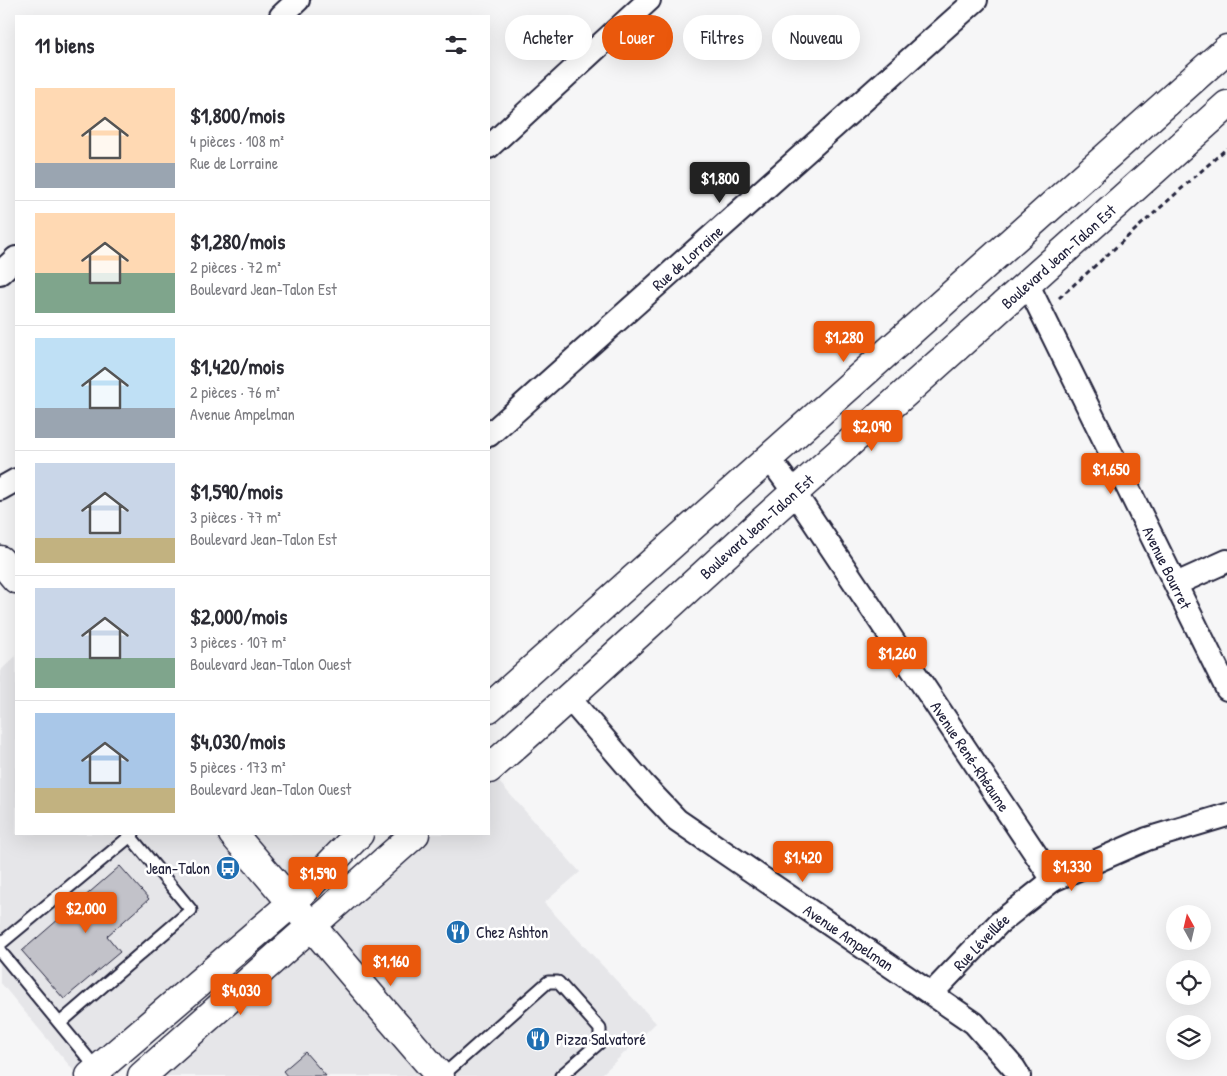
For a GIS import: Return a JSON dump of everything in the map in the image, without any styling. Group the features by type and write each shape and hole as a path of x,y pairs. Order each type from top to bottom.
{"street":[{"path":"282,15 298,0"},
{"path":"490,146 649,0"},
{"name":"Rue de Lorraine","path":"490,434 976,0"},
{"path":"490,707 1227,50"},
{"name":"Boulevard Jean-Talon Est","path":"490,768 794,492 1028,285 1227,104"},
{"path":"0,273 15,259"},
{"name":"Avenue Bourret","path":"1028,285 1227,689"},
{"name":"Avenue René-Rhéaume","path":"769,458 794,492 1053,880"},
{"path":"0,489 15,481"},
{"path":"0,560 15,578"},
{"path":"1176,584 1227,561"},
{"name":"Avenue Ampelman","path":"569,698 643,784 677,820 974,1023 1019,1076"},
{"name":"Rue Léveillée","path":"932,993 999,923 1053,880 1147,839 1227,815"},
{"path":"234,835 441,1076"},
{"path":"94,1073 292,903 358,835"},
{"path":"142,1076 414,835"}],"lane":[{"path":"0,944 132,835 191,910 60,1023"},
{"path":"0,951 60,1023 94,1073"},
{"path":"441,1076 548,982 558,982 600,1029 600,1042 561,1076"}],"path":[{"path":"1042,314 1227,148"}],"shaded area":[{"path":"15,657 15,835 358,835 78,1076 0,982 0,671"},
{"path":"490,772 580,872 544,903 656,1023 600,1076 142,1076 414,835 490,835"}],"building":[{"path":"120,866 149,899 107,936 120,952 64,999 22,951"},
{"path":"305,1052 326,1076 287,1076 283,1071"}],"place":[{"name":"Jean-Talon","path":"228,868"},
{"name":"Chez Ashton","path":"458,932"},
{"name":"Pizza Salvatoré","path":"538,1039"}]}
